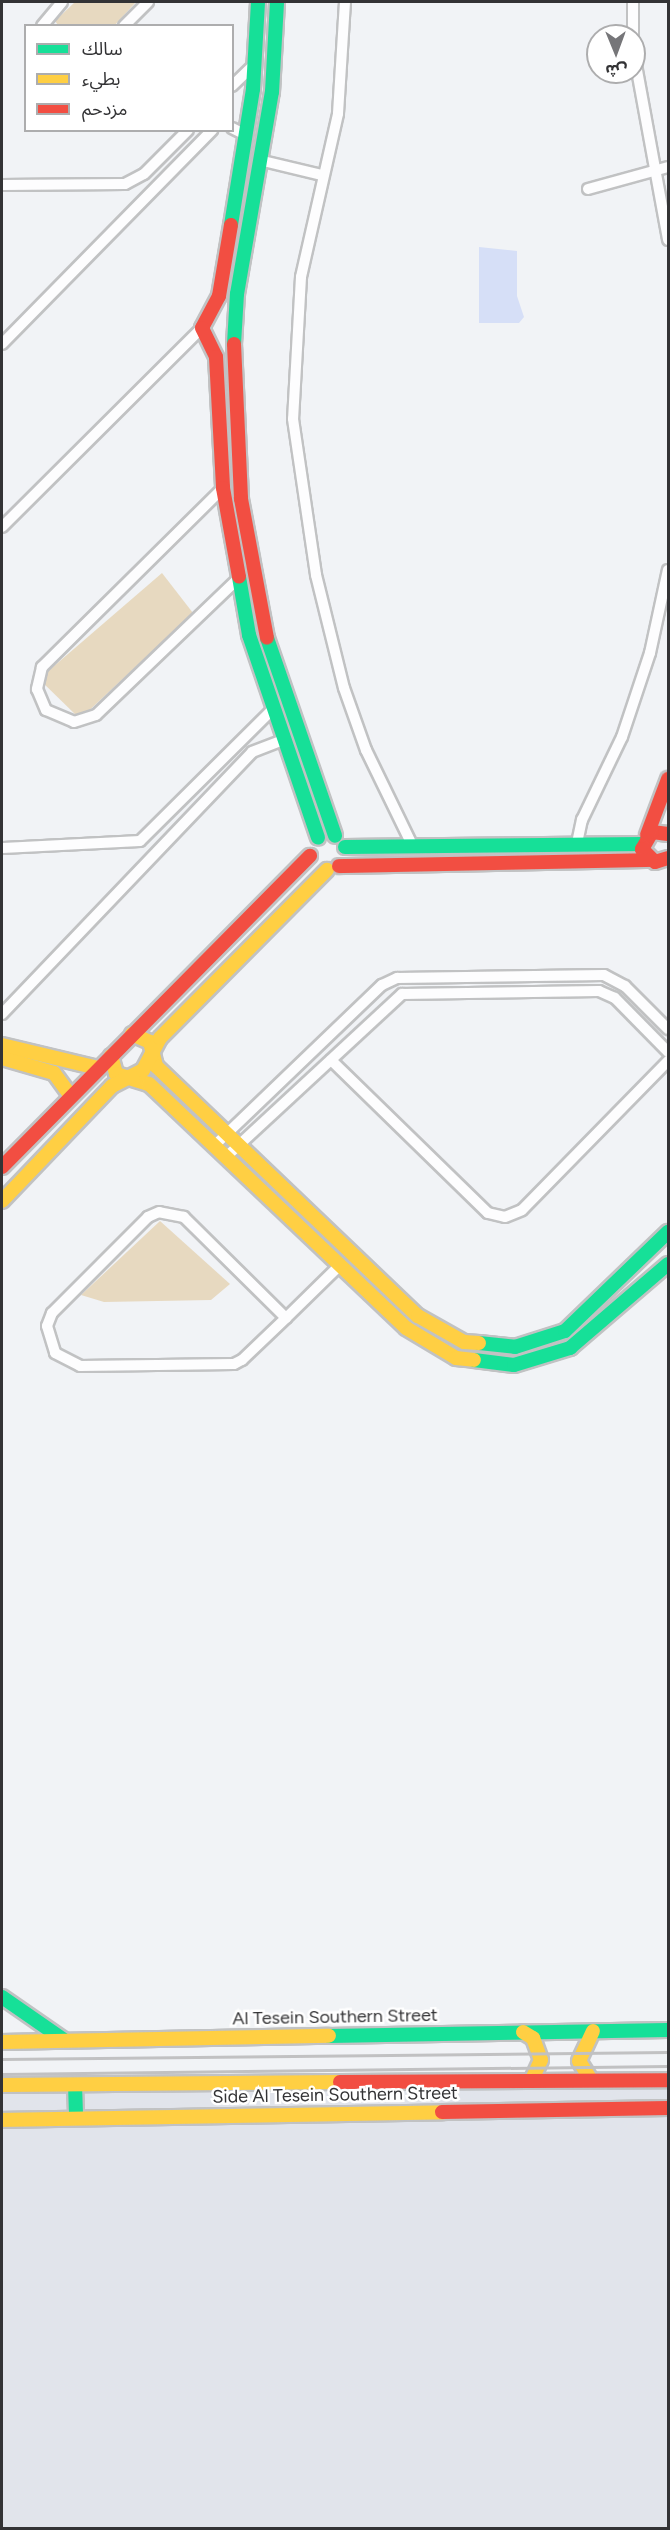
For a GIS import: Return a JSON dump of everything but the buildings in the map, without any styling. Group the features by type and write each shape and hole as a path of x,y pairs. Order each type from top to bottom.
{"street":[{"path":"44,24 62,2"},
{"path":"126,24 148,2"},
{"path":"2,527 202,328 216,305 246,135 256,63 258,2"},
{"path":"277,2 272,92 259,160 236,314 234,346 241,499 253,581 280,682 335,836 345,847 577,843 645,839 668,834 669,820"},
{"path":"345,2 339,103 301,277 293,377 304,508 344,688 366,750 413,847"},
{"path":"633,2 633,24"},
{"path":"234,84 256,63"},
{"path":"639,84 669,240"},
{"path":"234,129 246,135"},
{"path":"2,185 125,184 144,174 186,132"},
{"path":"2,344 210,132"},
{"path":"259,160 322,175"},
{"path":"588,189 669,168"},
{"path":"216,305 236,314"},
{"path":"2,1167 310,855 318,838 272,710 238,579 223,488 213,350 202,328"},
{"path":"213,350 234,346"},
{"path":"223,488 42,667 37,689 45,710 74,722 96,715 238,579"},
{"path":"577,843 582,820 622,737 650,653 669,570"},
{"path":"2,848 140,841 272,710"},
{"path":"2,1014 252,752 283,740"},
{"path":"645,839 669,779"},
{"path":"318,838 335,836"},
{"path":"645,839 662,863"},
{"path":"2,1201 112,1086 127,1080 153,1055 160,1038 333,868 345,847"},
{"path":"310,855 333,868 662,863"},
{"path":"214,1146 382,985 412,977 604,975 625,986 669,1029"},
{"path":"501,976 501,992"},
{"path":"226,1157 402,994 608,993 669,1052"},
{"path":"132,1034 145,1037 156,1066 358,1258 440,1331 489,1347 515,1347 565,1331 666,1238"},
{"path":"2,1045 99,1068"},
{"path":"111,1056 116,1074 127,1080 149,1084 336,1265 429,1345 456,1358 514,1365 570,1348 666,1266"},
{"path":"2,1058 54,1073 71,1096"},
{"path":"331,1060 488,1213 505,1217 522,1210 669,1061"},
{"path":"285,1318 184,1217 159,1212 147,1217 52,1313 47,1326 55,1353 80,1366 224,1365 242,1360 285,1318 336,1265 358,1258"},
{"path":"336,1265 332,1248 346,1246"},
{"path":"644,1257 649,1270 666,1266"},
{"path":"2,1997 64,2040"},
{"name":"Al Tesein Southern Street","path":"2,2042 669,2030"},
{"path":"591,2080 583,2072 580,2049 593,2031"},
{"path":"523,2032 533,2038 541,2060 531,2081"},
{"path":"2,2085 669,2080"},
{"path":"75,2085 76,2117"},
{"name":"Side Al Tesein Southern Street","path":"2,2120 669,2108"}],"shaded area":[{"path":"75,2 136,2 116,24 57,24 55,21"},
{"path":"162,573 193,613 80,719 39,679"},
{"path":"160,1221 230,1284 211,1300 104,1302 81,1295"},
{"path":"2,2087 668,2087 668,2528 2,2528"}],"water":[{"path":"479,247 517,251 517,296 524,317 519,323 479,323"}],"railway":[{"path":"2,2059 668,2052"},
{"path":"2,2074 668,2066"}],"traffic: fast":[{"path":"231,225 253,89 258,2"},
{"path":"234,344 237,294 272,92 277,2"},
{"path":"239,577 249,635 318,838"},
{"path":"267,638 335,836"},
{"path":"345,847 643,844"},
{"path":"479,1343 515,1347 565,1331 668,1232"},
{"path":"474,1360 514,1365 570,1348 668,1264"},
{"path":"2,1997 64,2040"},
{"path":"329,2036 668,2030"},
{"path":"75,2085 76,2117"}],"traffic: slow":[{"path":"2,1201 112,1086 143,1070 160,1038 327,870"},
{"path":"132,1034 150,1042 156,1066 418,1316 464,1342 479,1343"},
{"path":"2,1045 98,1068"},
{"path":"111,1056 116,1074 149,1084 406,1328 456,1358 474,1360"},
{"path":"2,1058 54,1073 71,1096"},
{"path":"591,2080 579,2061 593,2031"},
{"path":"523,2032 533,2038 541,2060 531,2081"},
{"path":"2,2042 329,2036"},
{"path":"2,2085 340,2082"},
{"path":"2,2120 442,2112"}],"traffic: jam":[{"path":"231,225 219,296 202,328 216,357 223,488 239,577"},
{"path":"234,344 241,499 267,638"},
{"path":"647,835 668,779"},
{"path":"668,834 652,832 642,849 655,862 668,858"},
{"path":"2,1167 310,856"},
{"path":"339,866 651,860"},
{"path":"340,2082 668,2080"},
{"path":"442,2112 668,2108"}]}
